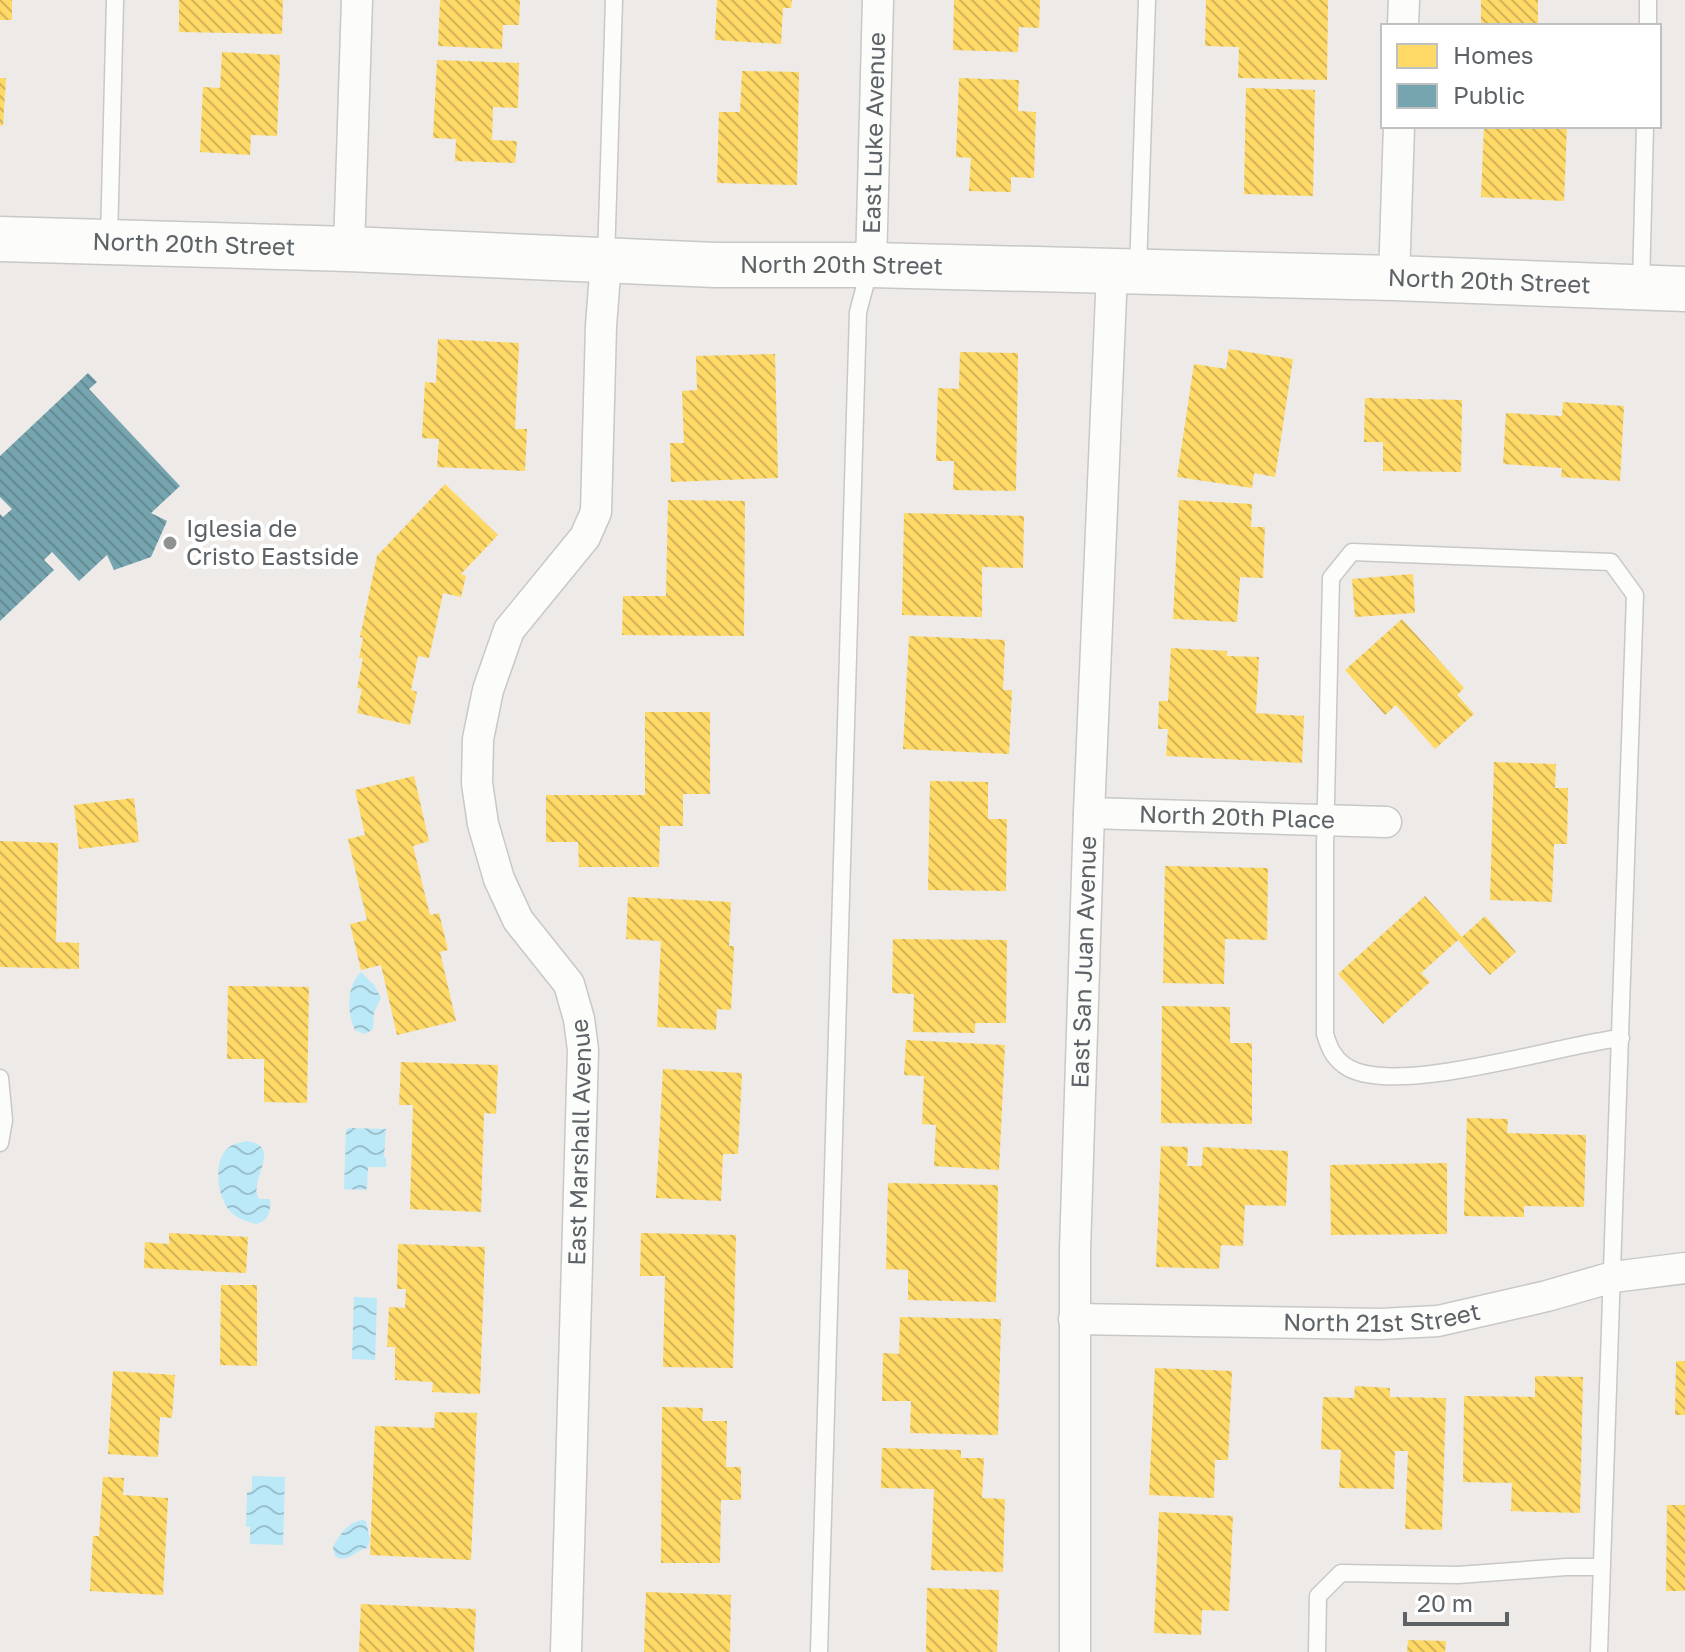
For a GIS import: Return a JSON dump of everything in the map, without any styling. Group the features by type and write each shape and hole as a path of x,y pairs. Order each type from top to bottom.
{"street":[{"path":"349,249 357,0"},
{"name":"East Luke Avenue","path":"871,265 878,0"},
{"path":"1403,24 1404,0"},
{"path":"1394,278 1399,128"},
{"name":"North 20th Street","path":"0,239 349,249 715,265 871,265 1394,278 1685,289"},
{"name":"East Marshall Avenue","path":"566,1652 583,1050 579,1019 569,984 518,920 499,879 483,824 477,783 478,739 488,690 509,630 585,537 596,512 601,326 606,261"},
{"name":"East San Juan Avenue","path":"1075,1652 1074,1319 1089,813 1125,272"},
{"name":"North 20th Place","path":"1089,813 1386,822"},
{"name":"North 21st Street","path":"1074,1319 1380,1324 1438,1321 1613,1277 1685,1268"}],"lane":[{"path":"109,242 115,0"},
{"path":"606,261 614,0"},
{"path":"1125,272 1147,0"},
{"path":"1648,0 1648,24"},
{"path":"1641,287 1645,128"},
{"path":"819,1652 857,328 858,312 871,265"},
{"path":"1599,1652 1613,1277 1621,1038 1635,595 1611,562 1352,552 1331,578 1325,1034 1332,1053 1345,1066 1363,1074 1409,1076 1462,1069 1621,1038"},
{"path":"0,1078 4,1120 0,1143"},
{"path":"1317,1652 1318,1596 1341,1573 1458,1575 1601,1567"}],"water":[{"path":"361,972 381,998 374,1012 373,1029 365,1034 355,1030 349,1008 350,992"},
{"path":"348,1128 386,1129 386,1167 368,1167 365,1190 344,1189"},
{"path":"246,1141 257,1144 263,1150 257,1191 259,1199 270,1199 268,1214 257,1224 233,1214 223,1200 218,1181 223,1154 228,1148"},
{"path":"354,1297 377,1298 375,1360 352,1359"},
{"path":"252,1476 285,1477 283,1545 250,1544 250,1527 246,1527 247,1492 252,1491"},
{"path":"366,1521 370,1540 367,1548 343,1559 335,1556 333,1547 342,1533 353,1523"}],"building: Homes":[{"path":"0,0 12,0 12,20 0,20"},
{"path":"179,0 283,0 282,34 179,32"},
{"path":"440,0 520,0 519,25 503,25 502,49 438,46"},
{"path":"717,0 792,0 791,8 783,8 781,44 715,40"},
{"path":"954,0 1040,0 1039,28 1019,27 1018,52 953,50"},
{"path":"1206,0 1328,0 1327,80 1238,78 1239,47 1205,46"},
{"path":"1481,0 1538,0 1538,24 1481,24"},
{"path":"222,52 280,55 277,136 251,135 250,155 200,152 203,87 220,88"},
{"path":"437,60 519,63 518,108 493,107 492,140 517,141 515,163 455,161 456,139 433,138"},
{"path":"742,71 799,72 797,185 717,183 719,112 740,112"},
{"path":"0,78 6,78 3,126 0,125"},
{"path":"959,78 1019,80 1018,111 1036,112 1034,178 1011,177 1011,192 969,191 971,158 956,157"},
{"path":"1246,88 1315,90 1313,196 1244,194"},
{"path":"1484,128 1567,128 1564,201 1481,197"},
{"path":"438,339 519,343 515,429 527,429 525,471 437,467 439,439 422,438 425,382 436,383"},
{"path":"1229,349 1293,359 1275,477 1254,473 1252,488 1177,477 1194,364 1226,369"},
{"path":"960,352 1018,353 1016,491 953,490 954,461 936,461 938,388 959,389"},
{"path":"775,354 778,478 671,482 670,443 684,443 682,391 697,390 696,356"},
{"path":"1365,398 1462,400 1461,472 1383,471 1383,442 1364,442"},
{"path":"1563,402 1624,406 1620,481 1561,477 1562,468 1503,464 1506,413 1562,416"},
{"path":"445,484 498,535 461,574 466,576 461,597 443,593 429,658 418,656 411,690 417,692 410,725 357,713 362,689 357,688 363,658 359,658 363,638 360,637 377,556"},
{"path":"668,500 745,501 744,636 622,635 623,596 666,596"},
{"path":"1179,500 1252,504 1251,527 1265,527 1263,578 1240,577 1237,622 1173,619"},
{"path":"904,513 1024,516 1023,568 982,567 982,617 902,615"},
{"path":"1413,574 1415,613 1355,617 1352,579"},
{"path":"1402,619 1464,688 1457,695 1474,714 1435,749 1396,705 1385,715 1345,670"},
{"path":"909,636 1005,640 1003,690 1012,690 1009,754 903,749"},
{"path":"1171,648 1227,651 1227,656 1259,657 1256,713 1304,716 1302,763 1166,756 1168,729 1158,729 1159,701 1168,701"},
{"path":"645,712 710,712 710,794 683,794 683,826 660,826 659,867 579,867 578,842 546,842 546,795 645,795"},
{"path":"1494,762 1556,764 1555,788 1568,788 1567,844 1554,844 1552,902 1490,900"},
{"path":"414,776 429,841 413,846 430,915 439,913 448,950 440,952 456,1021 397,1035 381,965 361,970 350,924 367,920 348,839 365,835 355,790"},
{"path":"930,781 988,782 988,819 1007,819 1006,891 928,890"},
{"path":"134,798 139,842 79,849 74,805"},
{"path":"0,841 58,843 56,942 79,943 79,969 0,967"},
{"path":"1165,866 1268,868 1267,940 1225,939 1224,984 1163,983"},
{"path":"1425,896 1462,937 1485,916 1516,952 1490,975 1458,940 1421,973 1430,982 1383,1024 1338,974"},
{"path":"628,897 731,902 729,946 734,946 731,1010 717,1009 716,1030 657,1027 661,941 626,939"},
{"path":"893,939 1007,940 1006,1023 975,1023 975,1033 913,1032 914,994 892,993"},
{"path":"228,986 309,987 307,1103 264,1102 264,1059 227,1059"},
{"path":"1162,1006 1230,1007 1230,1043 1252,1043 1252,1124 1161,1123"},
{"path":"906,1040 1005,1045 999,1170 934,1166 936,1125 922,1124 924,1076 904,1075"},
{"path":"401,1062 498,1065 496,1114 484,1113 481,1212 410,1209 413,1105 399,1105"},
{"path":"663,1069 742,1073 738,1154 723,1154 721,1201 656,1198"},
{"path":"1467,1118 1508,1119 1507,1133 1586,1135 1584,1207 1524,1206 1524,1217 1464,1216"},
{"path":"1161,1146 1188,1147 1187,1166 1202,1166 1203,1147 1288,1151 1286,1206 1245,1205 1243,1246 1221,1245 1219,1269 1156,1267"},
{"path":"1447,1163 1447,1234 1331,1235 1330,1165"},
{"path":"888,1183 998,1185 996,1302 908,1300 908,1270 886,1269"},
{"path":"169,1233 248,1237 246,1273 144,1268 145,1242 169,1244"},
{"path":"641,1233 736,1235 733,1368 663,1367 665,1276 640,1276"},
{"path":"398,1244 485,1247 480,1394 432,1392 433,1382 395,1380 395,1347 387,1347 389,1307 405,1308 406,1289 397,1289"},
{"path":"221,1285 257,1285 257,1366 220,1365"},
{"path":"900,1317 1001,1319 998,1435 910,1433 911,1401 882,1401 883,1353 899,1354"},
{"path":"1676,1361 1685,1361 1685,1415 1675,1415"},
{"path":"1155,1368 1232,1371 1228,1460 1215,1460 1214,1498 1149,1495"},
{"path":"113,1371 175,1375 172,1418 160,1417 158,1457 108,1454"},
{"path":"1535,1376 1583,1377 1580,1513 1511,1511 1512,1483 1463,1482 1464,1396 1535,1397"},
{"path":"1355,1386 1390,1388 1390,1397 1446,1398 1442,1530 1405,1529 1408,1451 1395,1451 1394,1489 1339,1488 1341,1450 1321,1449 1323,1397 1354,1398"},
{"path":"662,1407 703,1408 702,1421 727,1421 726,1467 741,1467 741,1500 721,1500 720,1563 661,1563"},
{"path":"435,1412 477,1413 471,1560 370,1555 375,1426 434,1428"},
{"path":"882,1448 961,1450 961,1458 984,1458 982,1498 1005,1499 1003,1572 931,1570 934,1489 881,1488"},
{"path":"103,1477 124,1478 123,1495 168,1498 163,1595 90,1591 93,1536 99,1536"},
{"path":"1667,1505 1685,1505 1685,1591 1666,1591"},
{"path":"1159,1512 1233,1516 1229,1611 1202,1610 1201,1635 1154,1633"},
{"path":"927,1588 999,1590 997,1652 926,1652"},
{"path":"646,1592 731,1595 730,1652 644,1652"},
{"path":"361,1604 476,1609 474,1652 359,1652"},
{"path":"1408,1640 1446,1641 1445,1652 1407,1652"}],"building: Public":[{"path":"88,373 97,382 89,389 180,486 151,513 167,521 151,557 114,570 107,555 79,581 52,552 44,560 54,570 0,621 0,514 3,517 12,509 0,497 0,456"}],"place":[{"name":"Iglesia de Cristo Eastside","path":"170,543"}]}
